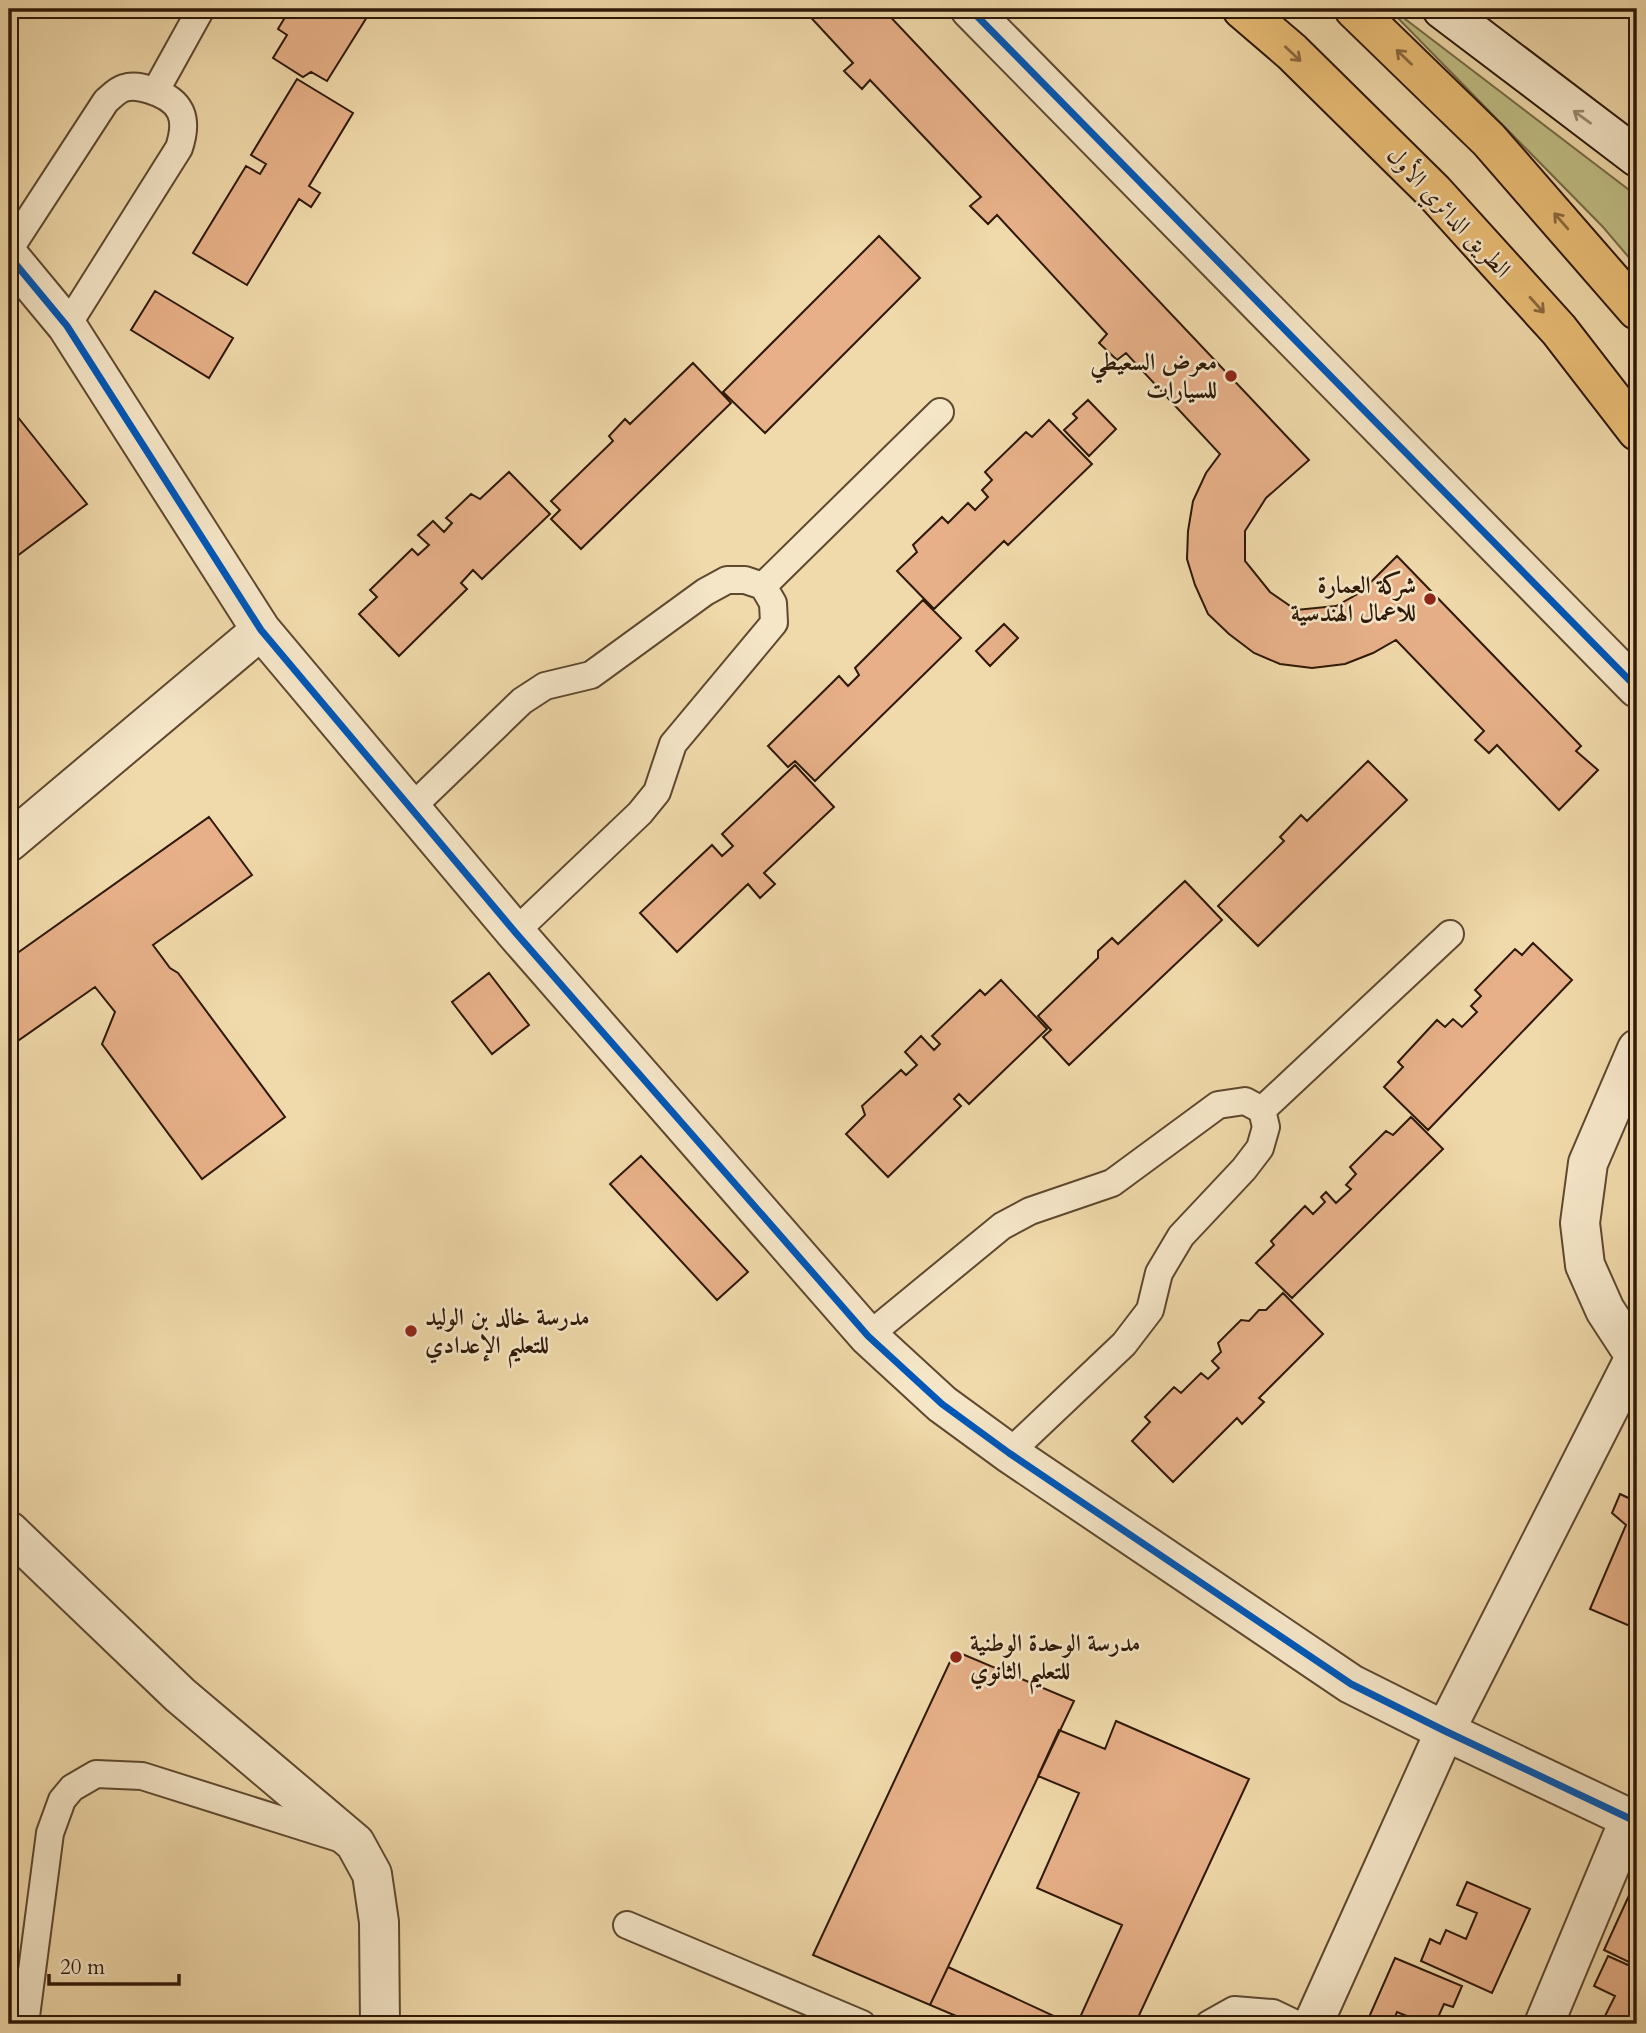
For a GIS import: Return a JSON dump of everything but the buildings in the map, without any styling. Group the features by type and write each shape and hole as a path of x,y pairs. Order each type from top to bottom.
{"main road":[{"name":"الطريق الدائري الأول","path":"1242,9 1292,52 1434,192 1559,330 1637,431"},
{"path":"1354,9 1489,140 1637,310"}],"street":[{"path":"970,9 1637,688"},
{"path":"1442,9 1637,157"},
{"path":"9,256 67,326 261,630 515,932 867,1336 942,1404 1009,1453 1351,1684 1445,1731 1635,1815 1544,2024"},
{"path":"9,842 261,630"},
{"path":"1313,2024 1445,1731 1636,1354 1605,1310 1585,1265 1580,1223 1588,1163 1637,1049"},
{"path":"9,1531 180,1695 355,1843 372,1874 379,1922 380,2024"}],"lane":[{"path":"156,92 201,9"},
{"path":"9,250 106,101 122,88 137,86 171,99 182,113 184,131 179,148 67,326"},
{"path":"763,586 940,412"},
{"path":"410,809 522,701 545,686 591,675 705,592 727,580 745,580 763,586 773,603 774,623 673,744 657,792 640,813 515,932"},
{"path":"1262,1110 1450,934"},
{"path":"867,1336 1002,1226 1030,1211 1112,1183 1218,1105 1245,1101 1262,1110 1266,1127 1260,1148 1181,1237 1159,1273 1150,1310 1124,1344 1009,1453"},
{"path":"25,2024 50,1833 62,1800 72,1788 96,1774 142,1776 355,1843"},
{"path":"627,1925 862,2024"},
{"path":"1209,2024 1234,2010 1273,2013 1296,2024"}],"shaded area":[{"path":"1389,9 1637,196 1637,267 1603,227"}],"cycle path":[{"path":"970,9 1637,688"},
{"path":"9,256 67,326 261,630 515,932 868,1336 942,1404 1009,1453 1351,1684 1637,1822"}],"place":[{"name":"معرض السعيطي للسيارات","path":"1231,376"},
{"name":"شركة العمارة للاعمال الهندسية","path":"1430,599"},
{"name":"مدرسة خالد بن الوليد للتعليم الإعدادي","path":"411,1331"},
{"name":"مدرسة الوحدة الوطنية للتعليم الثانوي","path":"956,1657"}]}
